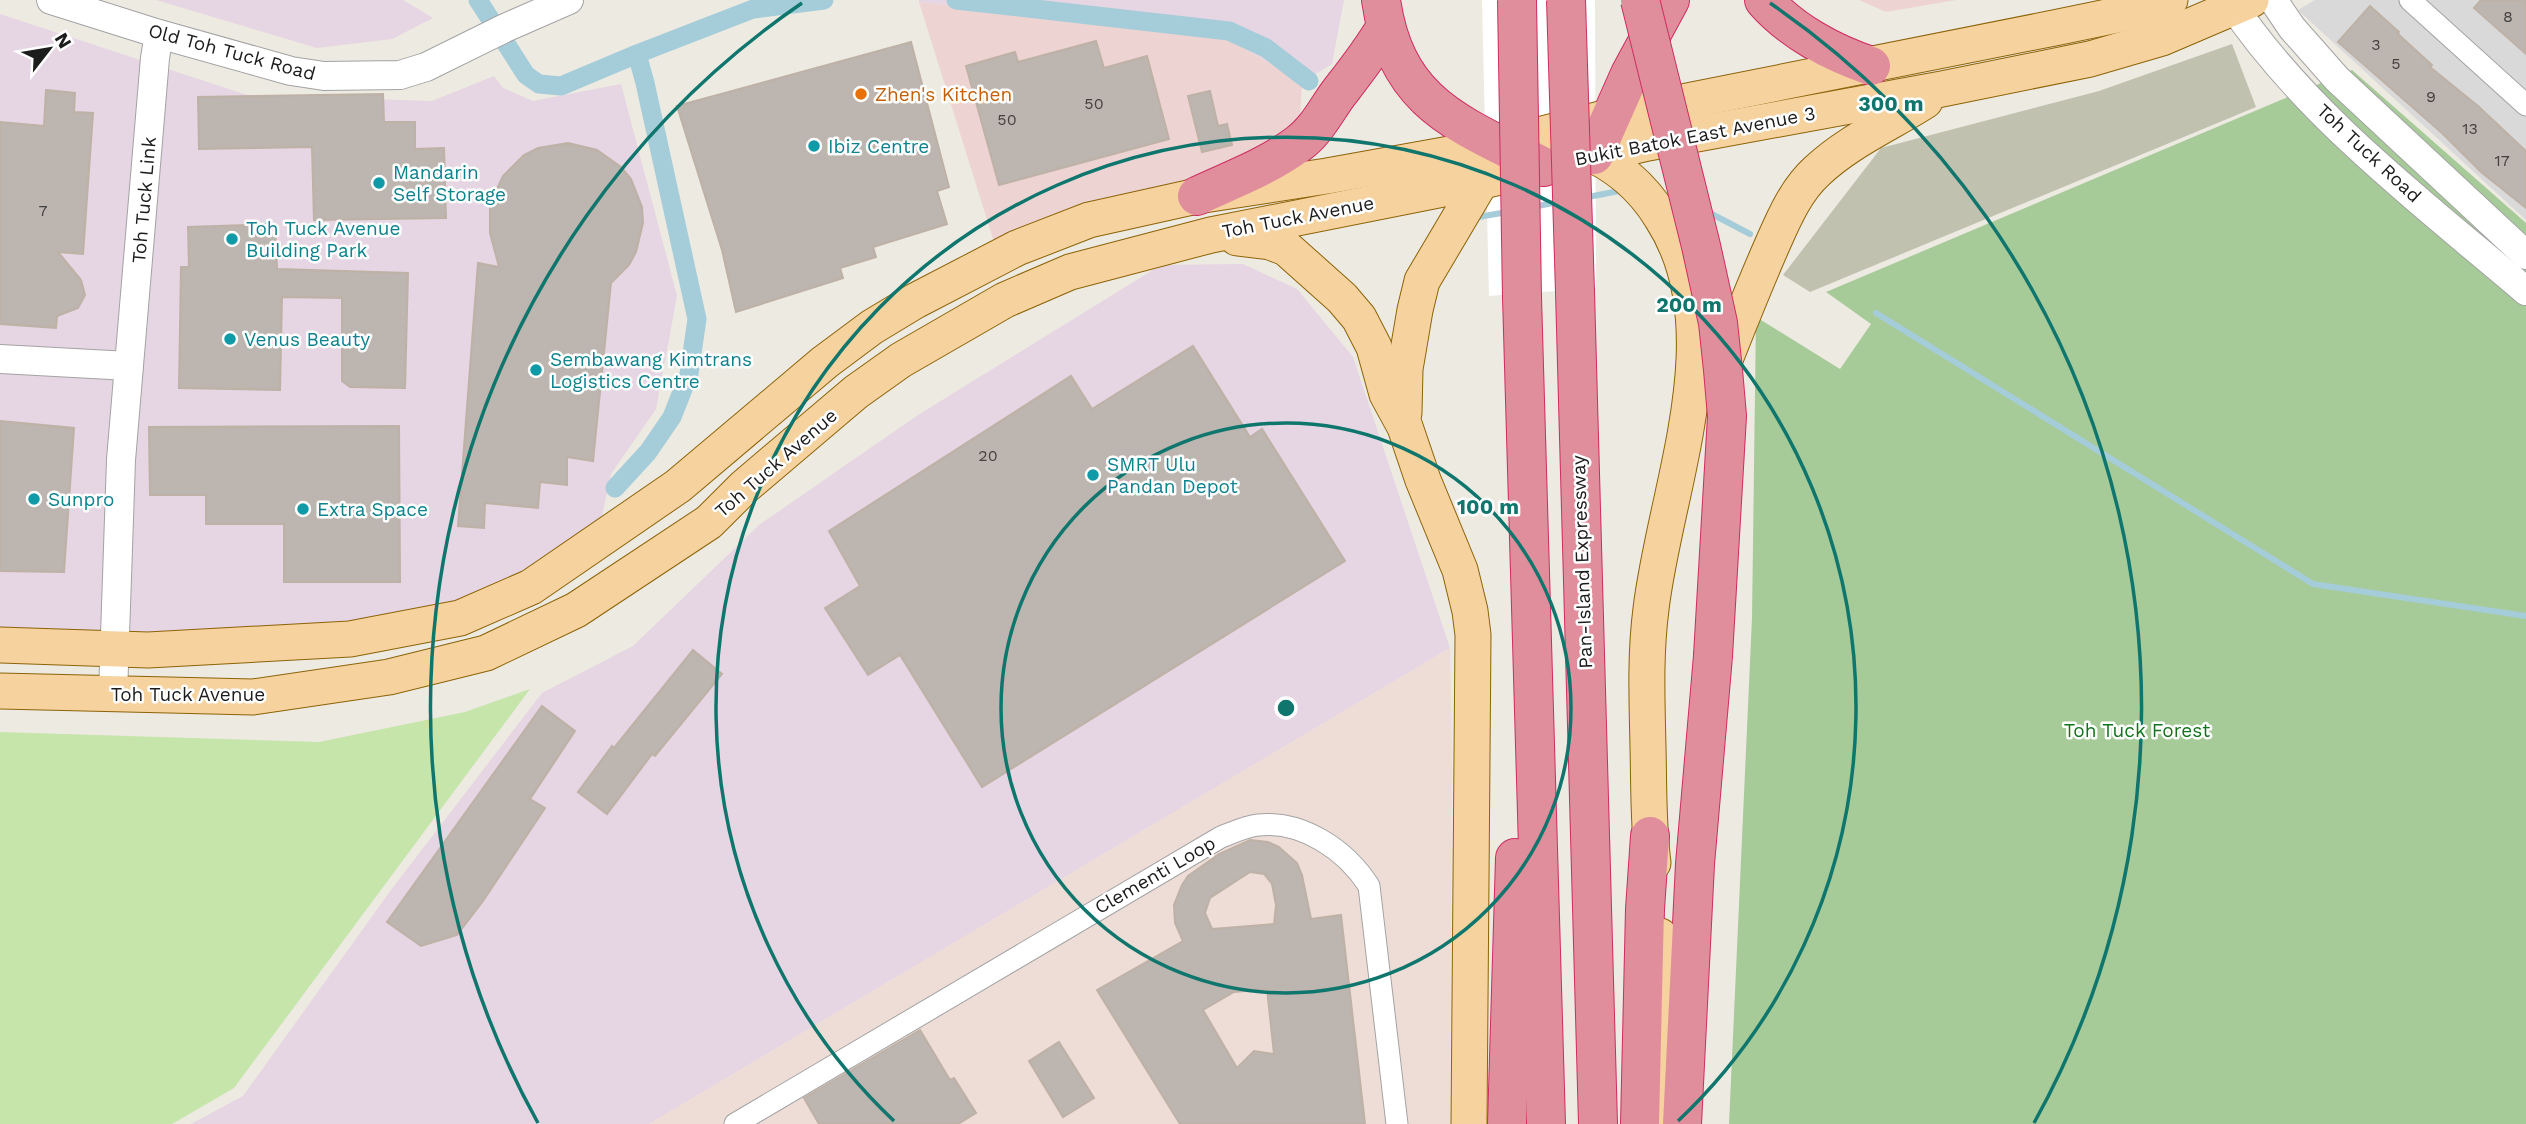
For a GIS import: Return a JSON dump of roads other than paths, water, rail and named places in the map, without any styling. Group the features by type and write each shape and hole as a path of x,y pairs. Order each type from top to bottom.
{"highway":[{"path":"1517,0 1522,296 1546,1124"},
{"name":"Pan-Island Expressway","path":"1566,0 1598,1124"},
{"path":"1640,0 1701,246 1717,323 1727,416 1713,656 1695,864 1682,1124"},
{"path":"1594,155 1630,74 1670,0"},
{"path":"1764,0 1793,26 1833,51 1871,66"},
{"path":"1383,14 1395,56 1412,83 1430,103 1460,125 1500,145 1543,150"},
{"path":"1197,196 1271,162 1299,144 1325,115 1336,96 1365,60 1383,14"},
{"path":"1507,1124 1516,827 1525,760 1534,725"},
{"path":"1640,1124 1645,909 1650,835"}],"main road":[{"name":"Bukit Batok East Avenue 3","path":"1543,150 1612,116 2131,12 2170,0"},
{"name":"Bukit Batok East Avenue 3","path":"1543,150 1594,155 1723,127 1942,89 2102,56 2162,38 2238,3"},
{"path":"1679,473 1764,263 1787,212 1804,187 1816,172 1856,141 1942,89"},
{"path":"1405,427 1405,369 1422,281 1483,180 1500,145"},
{"name":"Toh Tuck Avenue","path":"0,645 148,650 350,639 460,618 531,587 678,486 862,334 915,301 1017,248 1078,225 1197,196 1500,145"},
{"name":"Toh Tuck Avenue","path":"0,691 253,697 389,677 486,653 576,610 709,522 744,487 856,392 950,330 1005,300 1070,272 1211,235 1483,180 1543,150"},
{"path":"1594,155 1629,177 1650,199 1665,223 1681,253 1693,316 1694,370 1679,473 1657,562 1646,673 1650,835 1659,908 1664,1013 1663,1124"},
{"path":"1211,235 1270,242 1286,248 1342,298 1359,318 1374,347 1387,394 1405,427 1423,480 1460,570 1473,635 1469,1124"}],"street":[{"name":"Old Toh Tuck Road","path":"51,0 290,71 324,76 400,75 426,67 569,0"},
{"name":"Toh Tuck Road","path":"2273,0 2292,28 2336,79 2526,255"},
{"path":"2410,0 2526,105"},
{"name":"Toh Tuck Road","path":"2238,3 2284,72 2375,162 2526,291"},
{"name":"Toh Tuck Link","path":"113,694 121,460 159,34"},
{"path":"0,359 129,366"},
{"name":"Clementi Loop","path":"735,1124 1221,837 1256,824 1285,826 1316,835 1361,873 1369,886 1397,1124"}],"waterway":[{"path":"478,0 526,75 539,84 561,86 637,54 697,319 689,374 672,417 648,452 615,488"},
{"path":"637,54 753,9 824,0"},
{"path":"956,0 1229,31 1266,48 1309,81"},
{"path":"1583,198 1624,190"},
{"path":"1532,207 1559,202"},
{"path":"1473,218 1507,212"},
{"path":"1708,212 1750,234"},
{"path":"1876,313 2313,584 2526,616"}],"place":[{"name":"Zhen's Kitchen","path":"861,94"},
{"name":"Ibiz Centre","path":"814,146"},
{"name":"Mandarin Self Storage","path":"379,183"},
{"name":"Toh Tuck Avenue Building Park","path":"232,239"},
{"name":"Venus Beauty","path":"230,339"},
{"name":"Sembawang Kimtrans Logistics Centre","path":"536,370"},
{"name":"SMRT Ulu Pandan Depot","path":"1093,475"},
{"name":"Sunpro","path":"34,499"},
{"name":"Extra Space","path":"303,509"}],"park label":[{"name":"Toh Tuck Forest","path":"2137,730"}]}
